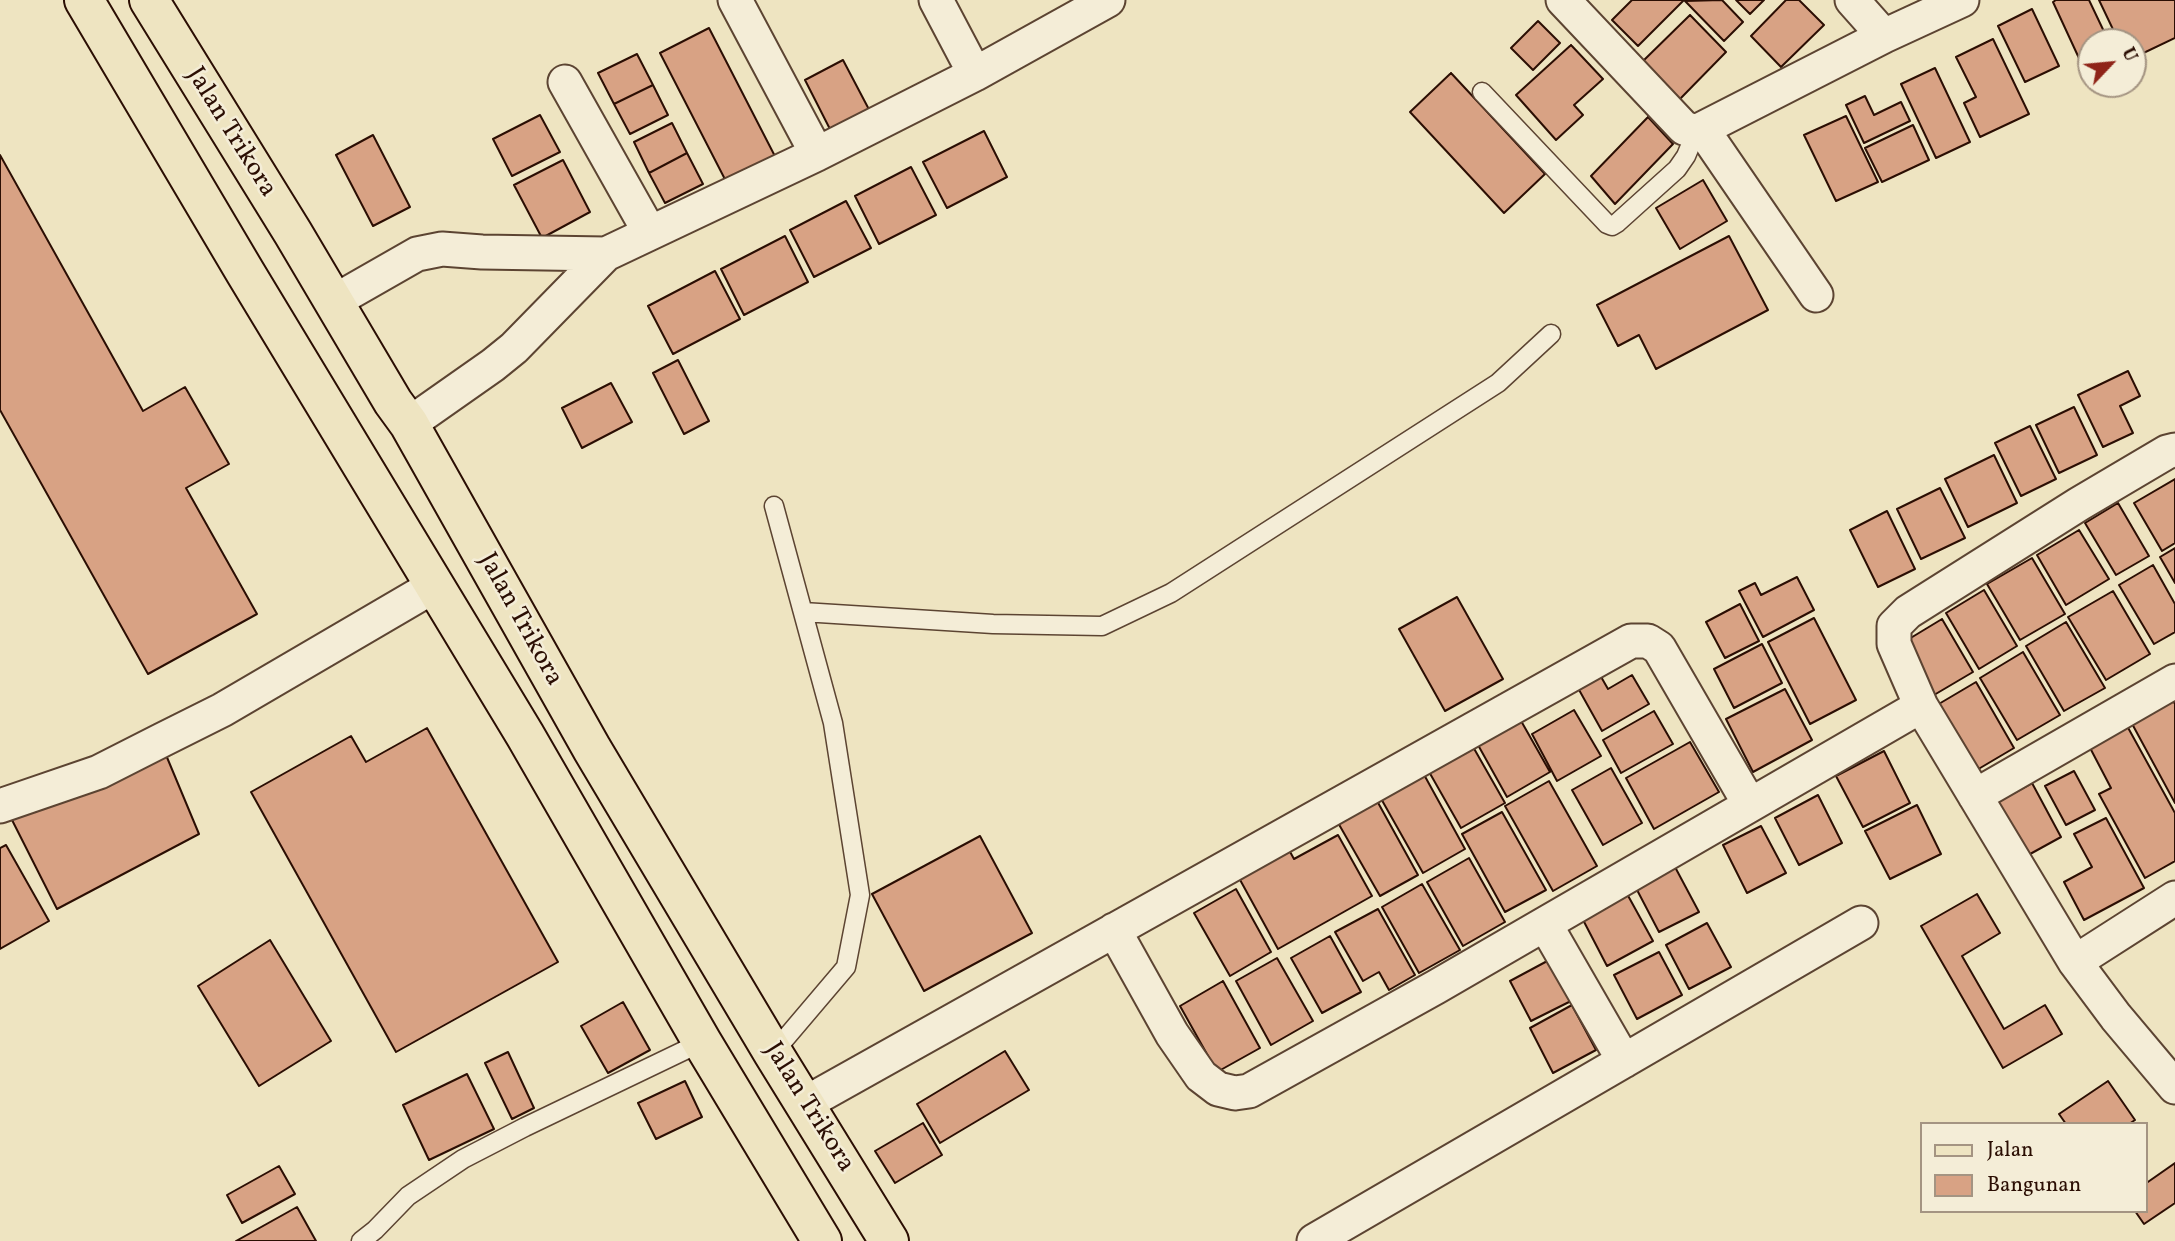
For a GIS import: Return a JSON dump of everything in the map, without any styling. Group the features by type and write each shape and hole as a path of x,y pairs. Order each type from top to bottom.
{"main road":[{"name":"Jalan Trikora","path":"84,0 433,586 525,735 702,1042 822,1241"},
{"name":"Jalan Trikora","path":"149,0 293,233 393,402 409,424 592,749 773,1053 889,1241"},
{"path":"181,161 204,156 214,150 223,120"},
{"path":"245,272 264,243 274,236 293,233"}],"street":[{"path":"735,0 817,154"},
{"path":"936,0 975,74"},
{"path":"409,424 514,348 606,254 817,154 975,74 1108,0"},
{"path":"1563,0 1684,128 1699,131 1957,1"},
{"path":"1852,0 1884,36"},
{"path":"565,82 650,233"},
{"path":"1699,131 1816,295"},
{"path":"333,302 417,254 442,249 606,254"},
{"path":"2175,450 2167,452 2078,504 1908,612 1894,626 1894,644 1921,706 2075,962 2116,1017 2175,1087"},
{"path":"0,806 99,772 222,710 433,586"},
{"path":"806,1103 1631,641 1648,641 1659,648 1750,805"},
{"path":"1975,796 2175,681"},
{"path":"1114,930 1172,1034 1201,1076 1218,1088 1235,1093 1249,1091 1545,924 1921,706"},
{"path":"2075,962 2175,898"},
{"path":"1314,1241 1861,923"},
{"path":"1545,924 1623,1061"}],"lane":[{"path":"1482,92 1607,224 1612,226 1677,169 1699,131"},
{"path":"803,612 993,624 1102,626 1171,593 1498,383 1551,334"},
{"path":"773,1053 846,967 860,895 834,723 774,506"},
{"path":"361,1241 408,1196 463,1159 702,1042"}],"building":[{"path":"1632,0 1684,0 1638,46 1612,20"},
{"path":"1722,0 1743,22 1724,41 1685,1"},
{"path":"1736,0 1764,0 1750,14"},
{"path":"1786,0 1799,0 1824,25 1781,67 1751,36"},
{"path":"2089,0 2102,28 2077,28 2077,54 2053,2"},
{"path":"2099,0 2175,0 2175,38 2147,51 2147,28 2112,28"},
{"path":"2032,9 2059,66 2025,82 1998,26"},
{"path":"1690,15 1726,52 1679,100 1642,62"},
{"path":"1538,21 1560,43 1533,70 1511,48"},
{"path":"709,28 780,166 731,191 660,53"},
{"path":"1993,39 2029,114 1980,137 1964,103 1976,97 1956,57"},
{"path":"1571,45 1603,79 1574,105 1583,115 1556,140 1516,95"},
{"path":"637,54 653,85 614,104 598,73"},
{"path":"843,60 874,119 835,139 805,80"},
{"path":"1935,68 1970,142 1936,158 1901,84"},
{"path":"1451,73 1545,174 1504,213 1410,112"},
{"path":"653,85 668,115 630,134 614,104"},
{"path":"1865,96 1874,115 1901,102 1910,121 1864,143 1846,105"},
{"path":"540,115 560,152 512,176 493,139"},
{"path":"1846,116 1878,182 1836,201 1804,135"},
{"path":"1648,117 1673,144 1615,204 1591,176"},
{"path":"672,123 687,153 649,173 634,142"},
{"path":"1913,125 1929,160 1882,182 1865,148"},
{"path":"984,131 1007,177 947,208 923,162"},
{"path":"373,135 410,207 373,226 336,155"},
{"path":"687,153 703,184 665,203 649,173"},
{"path":"0,155 143,411 185,387 229,464 186,488 257,614 148,674 0,410"},
{"path":"563,160 590,212 542,238 514,185"},
{"path":"911,167 936,215 879,244 855,196"},
{"path":"1703,180 1727,221 1680,249 1656,208"},
{"path":"846,201 871,248 814,277 790,230"},
{"path":"785,236 808,282 744,315 721,269"},
{"path":"1729,236 1768,310 1656,369 1639,335 1618,346 1597,305"},
{"path":"715,271 740,319 673,354 648,306"},
{"path":"678,360 709,421 684,434 653,373"},
{"path":"2128,371 2140,396 2120,406 2133,433 2103,447 2078,395"},
{"path":"611,383 632,422 582,448 562,408"},
{"path":"2074,407 2097,455 2059,473 2036,425"},
{"path":"2030,426 2056,479 2021,496 1995,443"},
{"path":"1994,455 2017,503 1968,527 1945,479"},
{"path":"2175,479 2175,543 2162,551 2134,503"},
{"path":"1940,488 1965,538 1921,559 1897,509"},
{"path":"2118,503 2149,556 2116,575 2085,523"},
{"path":"1887,511 1915,569 1878,587 1850,530"},
{"path":"2079,530 2109,579 2066,605 2037,555"},
{"path":"2175,548 2175,583 2160,557"},
{"path":"2032,558 2065,614 2020,640 1987,584"},
{"path":"2153,565 2175,604 2175,632 2154,644 2119,585"},
{"path":"1797,577 1814,610 1763,637 1739,591 1755,583 1761,595"},
{"path":"1984,590 2017,646 1979,669 1946,613"},
{"path":"2113,591 2150,654 2106,680 2068,617"},
{"path":"1457,597 1503,679 1445,711 1399,629"},
{"path":"1740,604 1759,641 1725,658 1706,622"},
{"path":"1814,618 1856,700 1810,724 1768,642"},
{"path":"1942,619 1973,672 1934,695 1904,642"},
{"path":"2066,622 2105,688 2064,711 2026,646"},
{"path":"1762,644 1782,683 1734,708 1714,669"},
{"path":"2023,652 2060,715 2017,740 1980,678"},
{"path":"1600,675 1608,689 1632,675 1649,704 1602,731 1578,688"},
{"path":"1976,682 2014,748 1970,774 1932,708"},
{"path":"1785,689 1812,740 1753,772 1726,719"},
{"path":"2171,697 2175,704 2175,803 2130,720"},
{"path":"1574,710 1601,756 1557,781 1532,734"},
{"path":"1654,711 1673,744 1621,773 1603,740"},
{"path":"1516,712 1550,772 1507,797 1473,736"},
{"path":"2126,724 2175,813 2175,861 2145,878 2099,794 2111,788 2088,744"},
{"path":"427,728 558,962 396,1052 251,792 351,736 366,762"},
{"path":"1690,742 1719,792 1654,829 1626,778"},
{"path":"161,743 199,834 57,909 10,816"},
{"path":"1472,745 1505,803 1461,828 1428,770"},
{"path":"1884,751 1910,803 1863,827 1836,776"},
{"path":"1611,768 1642,823 1603,845 1572,790"},
{"path":"1422,771 1465,849 1423,873 1379,795"},
{"path":"2074,771 2095,810 2066,825 2045,786"},
{"path":"1549,781 1597,866 1553,891 1505,806"},
{"path":"2032,783 2061,837 2021,859 1992,805"},
{"path":"1818,795 1842,843 1799,865 1775,818"},
{"path":"1376,799 1418,875 1380,896 1337,821"},
{"path":"1917,805 1941,854 1890,879 1865,831"},
{"path":"1502,812 1546,890 1505,912 1462,834"},
{"path":"2106,818 2144,888 2084,920 2064,882 2092,867 2074,834"},
{"path":"1761,826 1786,873 1747,893 1723,845"},
{"path":"1338,835 1372,896 1278,949 1233,867 1283,839 1294,859"},
{"path":"980,836 1032,933 924,991 872,894"},
{"path":"6,845 49,921 0,949 0,848"},
{"path":"1469,858 1505,922 1463,946 1427,882"},
{"path":"1675,867 1699,912 1659,932 1636,888"},
{"path":"1422,884 1460,950 1419,973 1382,907"},
{"path":"1236,889 1271,952 1230,976 1194,913"},
{"path":"1626,892 1653,941 1607,966 1581,916"},
{"path":"1977,894 2000,933 1962,956 2004,1029 2045,1005 2062,1034 2003,1068 1921,926"},
{"path":"1378,909 1415,975 1389,990 1379,972 1363,981 1335,932"},
{"path":"1707,923 1731,967 1689,989 1666,945"},
{"path":"1330,936 1361,992 1322,1013 1291,958"},
{"path":"270,940 331,1041 259,1086 198,986"},
{"path":"1659,952 1682,995 1637,1019 1614,975"},
{"path":"1277,958 1313,1021 1271,1045 1236,981"},
{"path":"1551,959 1573,1000 1531,1021 1510,981"},
{"path":"1223,981 1260,1048 1217,1072 1180,1006"},
{"path":"623,1002 650,1050 608,1073 581,1026"},
{"path":"1572,1005 1596,1050 1553,1073 1530,1028"},
{"path":"1005,1051 1029,1090 940,1143 917,1104"},
{"path":"508,1052 534,1108 512,1119 485,1063"},
{"path":"467,1074 494,1129 429,1160 403,1105"},
{"path":"685,1081 702,1117 656,1139 638,1103"},
{"path":"2108,1081 2135,1120 2065,1122 2059,1114"},
{"path":"923,1123 942,1155 895,1183 875,1151"},
{"path":"2175,1163 2175,1203 2144,1224 2136,1213 2147,1213 2147,1183"},
{"path":"279,1166 295,1194 242,1223 227,1195"},
{"path":"297,1207 316,1241 236,1241"}]}
